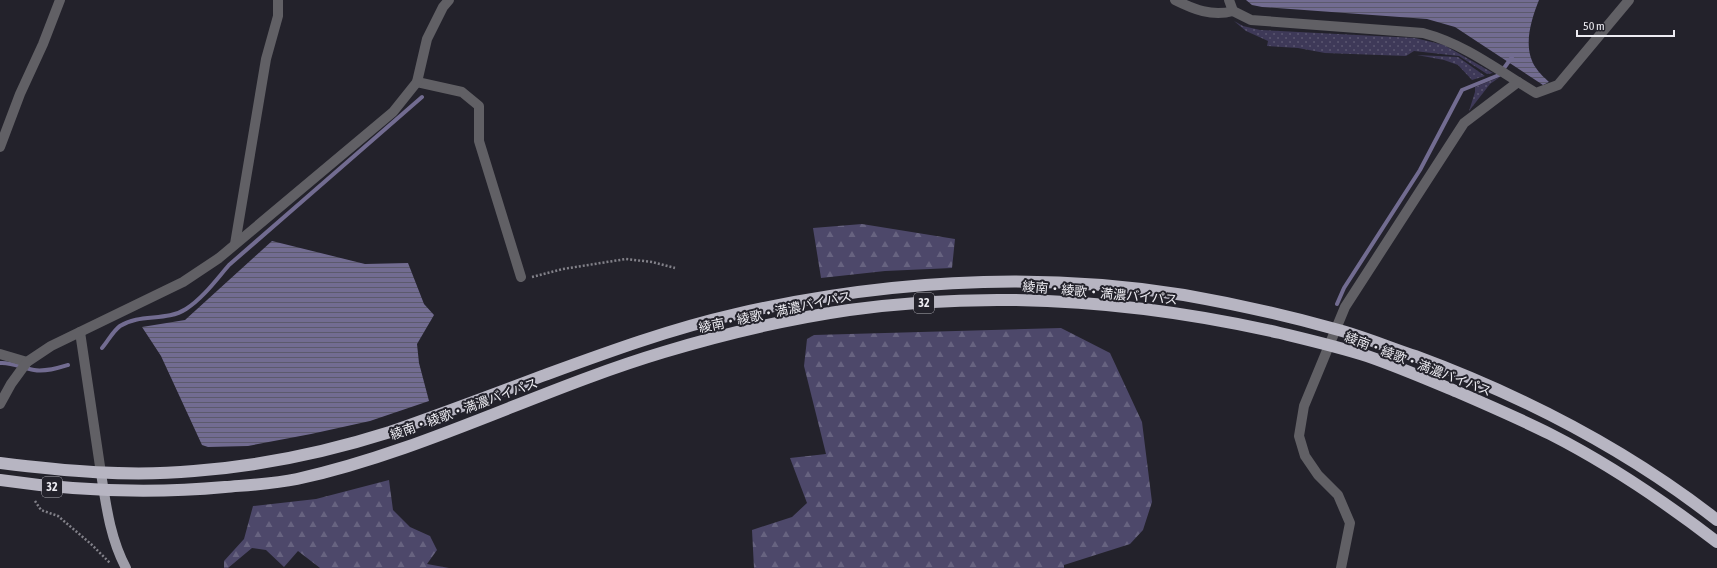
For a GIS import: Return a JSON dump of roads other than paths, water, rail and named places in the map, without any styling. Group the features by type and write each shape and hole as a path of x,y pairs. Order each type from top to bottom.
{"highway":[{"name":"綾南・綾歌・満濃バイパス","path":"0,463 101,472 193,471 280,459 357,442 390,432 594,357 660,335 734,314 850,293 945,284 1020,283 1103,286 1181,295 1237,305 1336,329 1441,366 1523,400 1608,447 1656,477 1717,520"},
{"name":"綾南・綾歌・満濃バイパス","path":"0,480 45,486 104,491 146,492 193,490 275,483 328,471 394,450 662,352 735,332 848,310 951,301 1011,300 1102,304 1191,315 1233,322 1329,345 1371,357 1435,382 1509,414 1554,437 1648,493 1717,542"}],"main road":[{"path":"101,472 108,520 115,544 125,568"}],"street":[{"path":"0,147 20,94 43,44 60,0"},
{"path":"235,244 266,59 278,16 278,0"},
{"path":"1175,0 1201,11 1222,14 1233,11 1251,20 1423,33 1443,38 1536,93 1558,85 1629,0"},
{"path":"1229,0 1233,11"},
{"path":"0,404 11,384 24,366 51,346 183,282 219,258 393,112 417,82 428,39 445,2"},
{"path":"417,82 462,92 479,106 479,141 521,278"},
{"path":"1341,568 1350,523 1338,495 1318,475 1305,456 1299,436 1304,406 1345,307 1464,123 1518,82"},
{"path":"80,332 101,472"},
{"path":"0,354 24,366"}],"waterway":[{"path":"1337,304 1344,288 1420,170 1462,90 1499,75 1512,57"},
{"path":"102,348 117,328 128,322 178,313 192,305 229,265 422,97"},
{"path":"0,363 9,363 38,370 68,365"}]}
